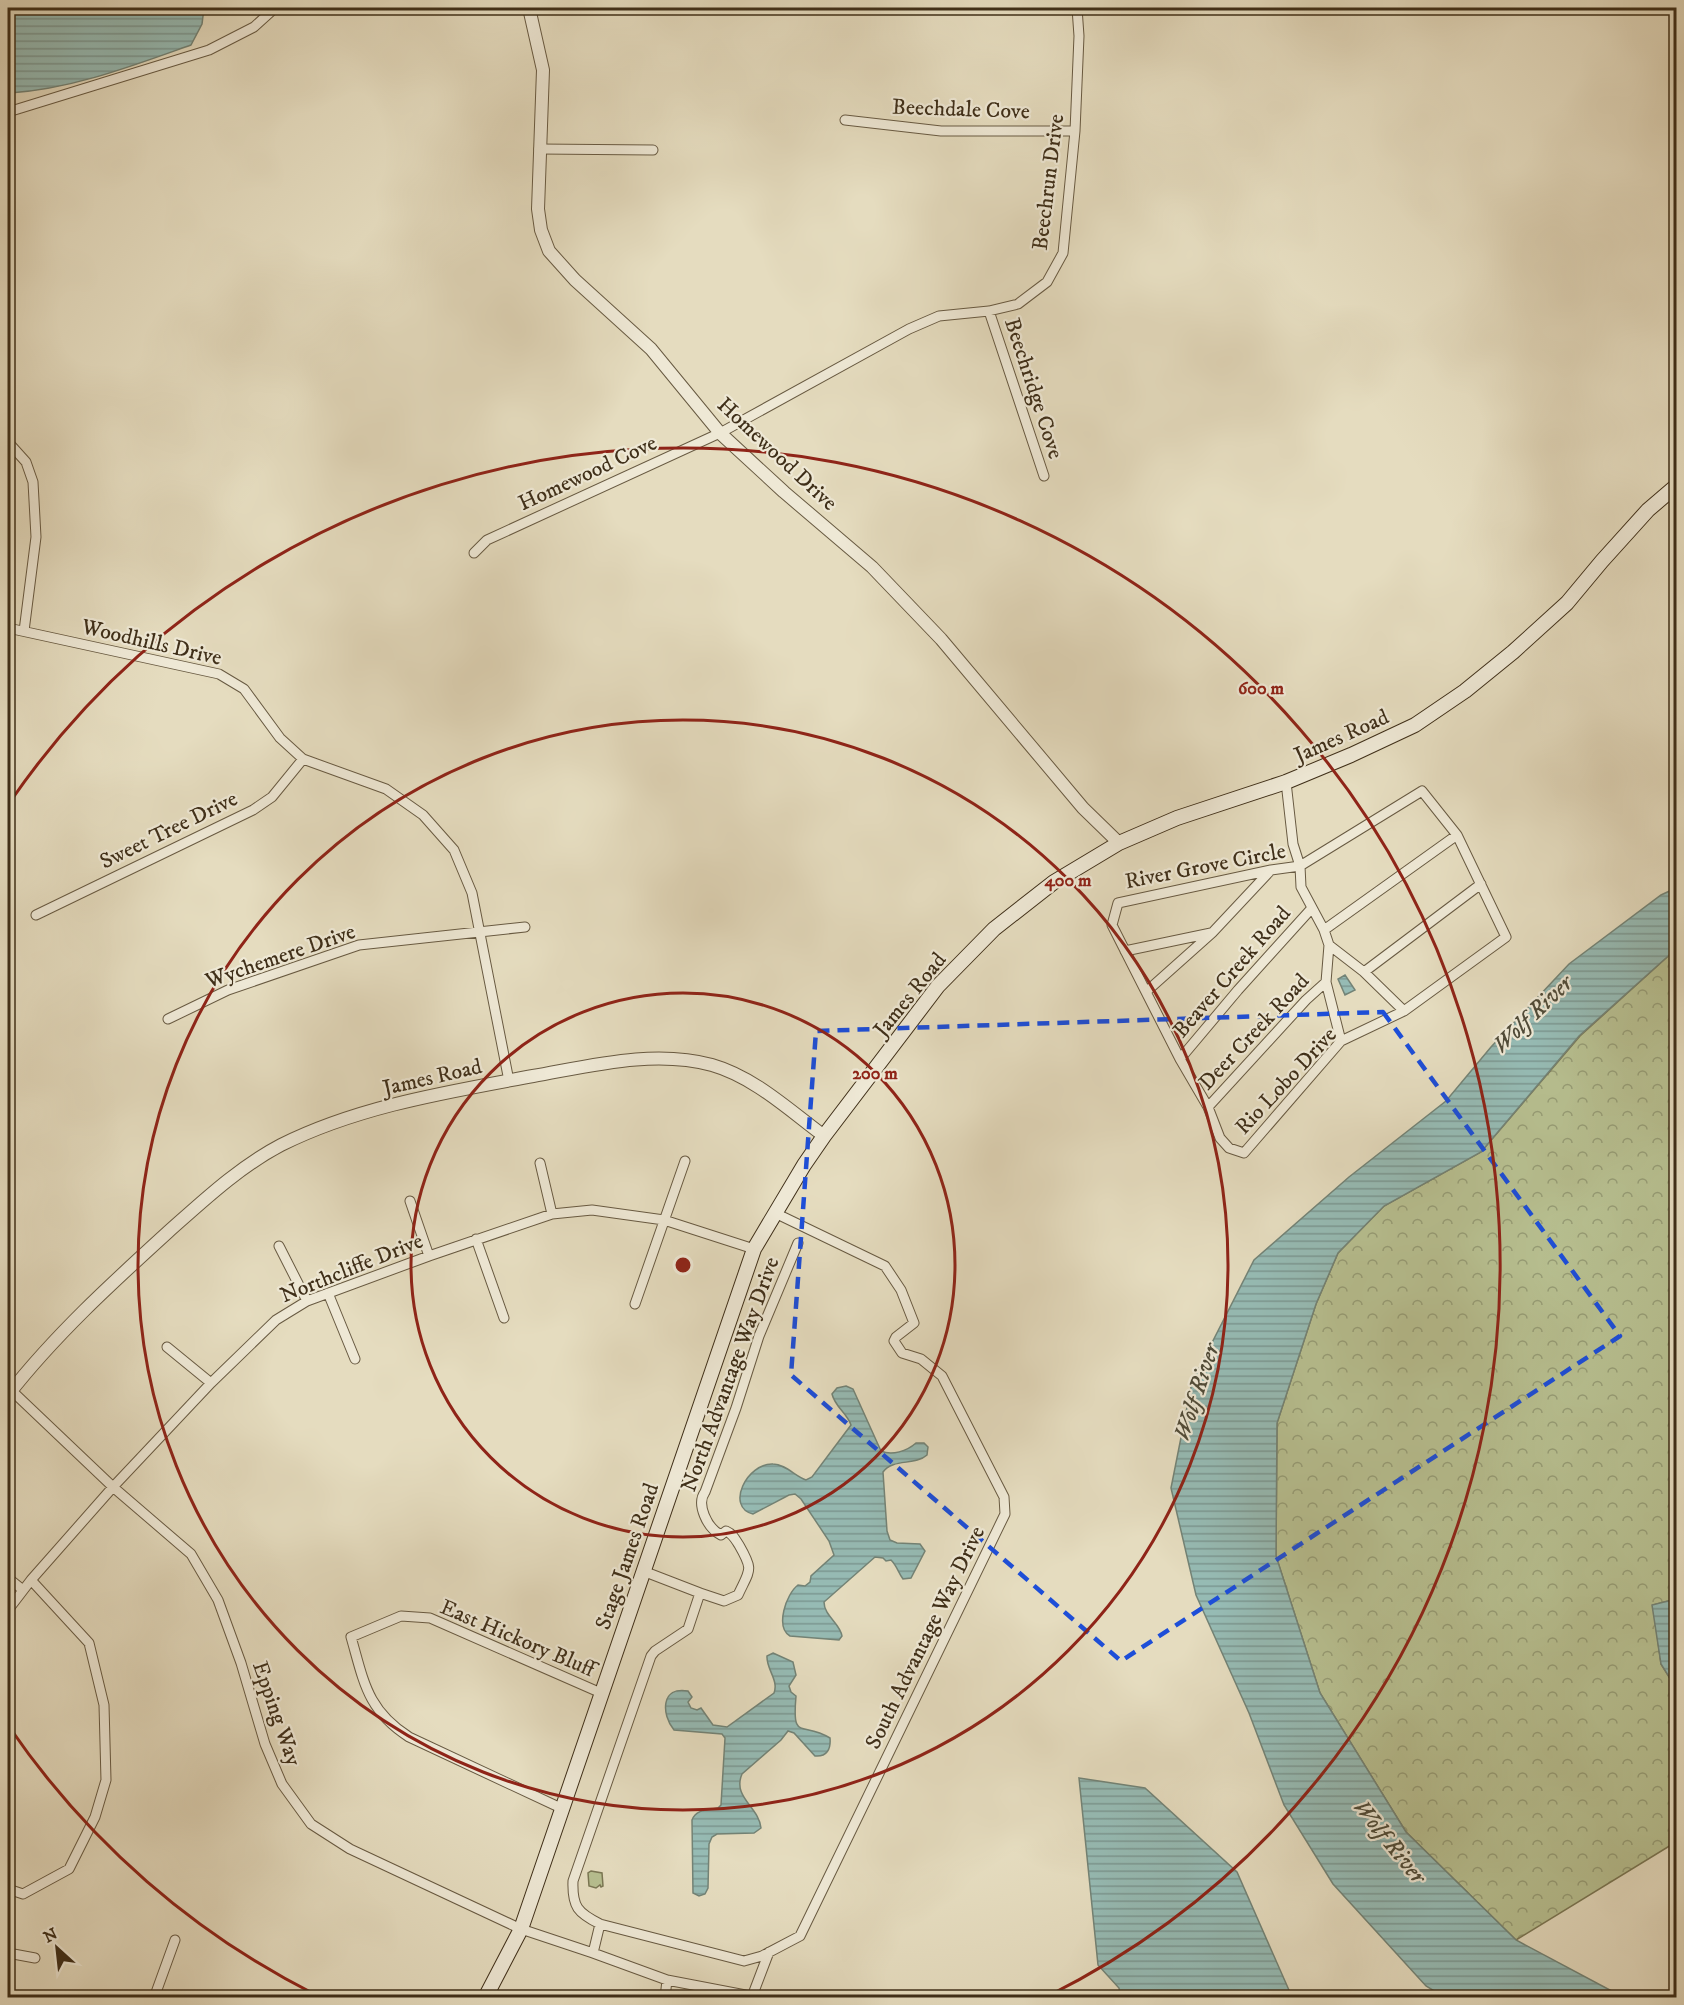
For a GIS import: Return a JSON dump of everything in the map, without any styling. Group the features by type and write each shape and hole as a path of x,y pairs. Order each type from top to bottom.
{"main road":[{"name":"James Road","path":"824,1136 938,986 994,929 1054,882 1119,843 1177,818 1286,782 1351,756 1415,725 1465,691 1513,652 1567,603 1648,510 1677,486"},
{"name":"Stage James Road","path":"485,1998 521,1929 754,1249 824,1136"}],"street":[{"path":"8,112 209,50 254,27 275,8"},
{"name":"Homewood Drive","path":"529,8 543,70 538,209 541,230 549,251 575,280 651,349 720,433 886,582 941,639 1083,808 1119,843"},
{"name":"Beechrun Drive","path":"720,433 909,329 939,316 989,311 1018,304 1047,282 1063,253 1076,131 1079,36 1077,8"},
{"name":"Beechdale Cove","path":"845,120 941,131 1076,131"},
{"path":"539,149 653,150"},
{"name":"Beechridge Cove","path":"989,311 1044,477"},
{"name":"Homewood Cove","path":"474,553 487,540 720,433"},
{"path":"8,442 26,462 33,482 36,537 24,631"},
{"name":"Woodhills Drive","path":"8,628 219,674 244,689 280,738 303,759 386,789 423,815 454,850 472,893 509,1081"},
{"name":"Sweet Tree Drive","path":"36,915 254,810 272,797 303,759"},
{"path":"1286,782 1293,844 1300,866 1301,887 1324,930 1329,945 1326,982 1341,1041"},
{"name":"River Grove Circle","path":"1125,951 1112,925 1118,903 1271,870 1300,866 1422,791 1457,835"},
{"path":"1364,972 1481,884 1457,835"},
{"name":"Beaver Creek Road","path":"1324,930 1457,835"},
{"path":"1147,991 1212,933 1271,870"},
{"name":"Rio Lobo Drive","path":"1208,1107 1220,1138 1229,1148 1244,1153 1341,1041 1404,1011 1506,937 1481,884"},
{"name":"Beaver Creek Road","path":"1180,1059 1312,908"},
{"name":"Wychemere Drive","path":"168,1019 228,990 359,945 525,927"},
{"path":"1208,1107 1180,1059 1125,951 1212,933"},
{"path":"1329,945 1364,972 1404,1011"},
{"name":"Deer Creek Road","path":"1208,1107 1306,999 1326,982"},
{"name":"James Road","path":"9,1392 96,1296 200,1204 258,1158 303,1135 364,1113 452,1091 625,1061 662,1059 694,1061 732,1073 763,1090 824,1136"},
{"path":"635,1304 685,1161"},
{"path":"540,1163 552,1214"},
{"path":"410,1201 429,1256"},
{"name":"Northcliffe Drive","path":"8,1610 31,1580 113,1487 211,1383 276,1320 307,1301 476,1239 552,1214 592,1210 664,1220 754,1249"},
{"name":"South Advantage Way Drive","path":"700,1593 688,1629 651,1656 573,1881 572,1897 582,1915 600,1924 744,1961 769,1952 800,1936 1005,1514 1004,1497 942,1376 921,1359 902,1353 894,1341 914,1323 901,1290 885,1266 775,1213"},
{"path":"476,1239 504,1318"},
{"name":"North Advantage Way Drive","path":"643,1571 724,1601 738,1595 749,1569 749,1563 732,1533 715,1532 701,1508 700,1498 705,1492 733,1418 759,1336 798,1243"},
{"path":"279,1246 307,1301"},
{"path":"328,1293 355,1359"},
{"path":"167,1347 211,1383"},
{"name":"Epping Way","path":"9,1392 113,1487 191,1554 212,1591 241,1663 265,1744 282,1784 311,1824 350,1849 521,1929 667,1980 757,1996"},
{"path":"8,1578 23,1590"},
{"path":"8,1889 23,1894 69,1869 95,1817 106,1780 104,1705 89,1643 31,1580"},
{"name":"East Hickory Bluff","path":"563,1809 409,1737 390,1725 372,1702 351,1637 401,1616 430,1618 601,1693"},
{"path":"593,1953 600,1924"},
{"path":"154,1998 175,1940"},
{"path":"757,1996 769,1952"},
{"path":"8,1953 35,1958"},
{"path":"665,1998 667,1980"}],"highlighted area":[{"path":"1383,1012 1620,1336 1121,1661 791,1375 816,1031"}],"green space":[{"path":"1676,949 1676,1599 1653,1605 1661,1664 1676,1688 1676,1842 1516,1940 1406,1832 1320,1693 1276,1556 1277,1423 1316,1304 1338,1253 1384,1206 1481,1152 1580,1036"},
{"path":"591,1871 602,1873 603,1886 596,1888 589,1886 588,1873"}],"water":[{"path":"8,8 204,8 202,24 191,45 79,82 10,93 8,91"},
{"name":"Wolf River","path":"1676,888 1676,949 1579,1036 1481,1152 1384,1206 1338,1253 1316,1304 1277,1423 1276,1556 1320,1693 1406,1832 1516,1940 1623,1997 1444,1997 1426,1986 1333,1884 1284,1805 1249,1713 1196,1595 1171,1488 1192,1382 1254,1260 1349,1177 1446,1101 1491,1047 1569,964 1661,895"},
{"path":"1345,975 1355,990 1345,995 1338,979"},
{"path":"846,1386 853,1389 881,1451 899,1452 916,1443 924,1443 928,1447 927,1455 922,1458 892,1465 883,1472 887,1531 890,1540 897,1543 920,1544 925,1551 911,1578 903,1579 891,1560 886,1561 875,1557 824,1602 827,1611 841,1631 842,1636 839,1640 790,1636 783,1626 786,1603 798,1585 805,1586 810,1582 811,1576 834,1555 829,1541 801,1499 795,1494 753,1514 745,1510 740,1495 748,1478 755,1470 764,1466 773,1464 782,1466 806,1480 812,1477 851,1425 832,1394 837,1388"},
{"path":"1676,1599 1676,1688 1661,1664 1652,1605"},
{"path":"773,1653 793,1662 796,1675 789,1686 791,1692 796,1696 797,1725 830,1738 830,1746 825,1754 815,1756 794,1733 788,1731 742,1774 740,1789 756,1814 761,1828 754,1833 717,1834 712,1837 709,1844 708,1888 705,1894 699,1896 693,1893 692,1820 699,1812 718,1808 721,1805 725,1738 722,1734 674,1730 667,1716 666,1703 668,1697 673,1693 688,1691 692,1697 688,1702 691,1708 697,1710 701,1708 713,1725 727,1727 774,1693 775,1684 767,1661 767,1656"},
{"path":"1079,1778 1145,1788 1237,1872 1292,1997 1121,1997 1119,1988 1098,1965"}]}
